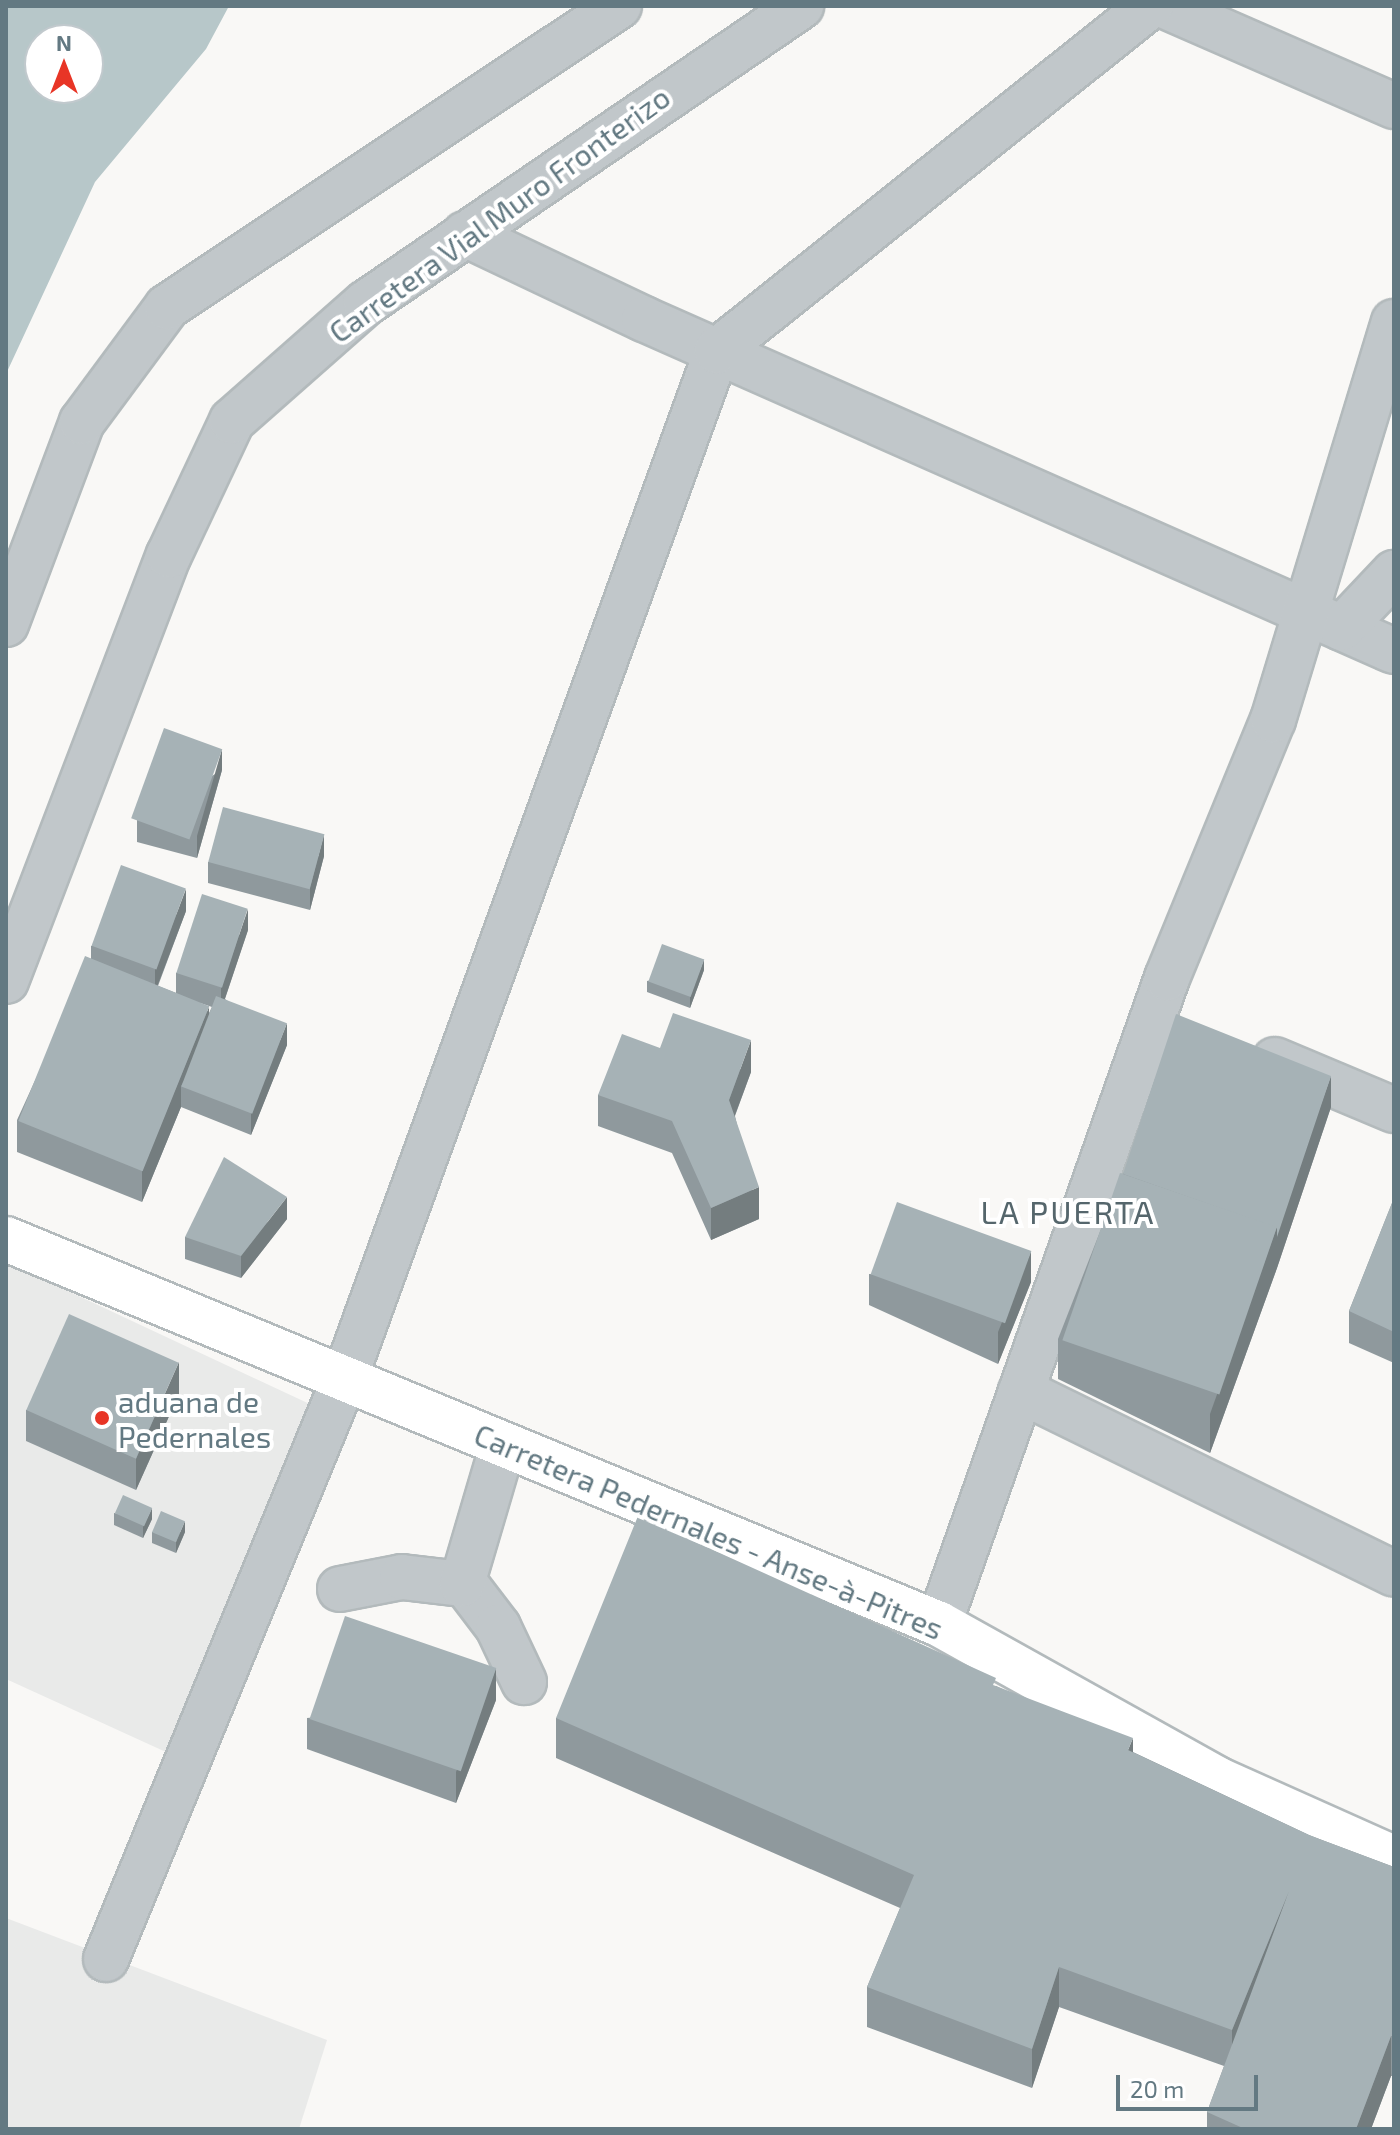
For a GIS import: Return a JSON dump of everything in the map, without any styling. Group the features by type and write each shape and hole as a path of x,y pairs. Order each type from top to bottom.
{"main road":[{"name":"Carretera Pedernales - Anse-à-Pitres","path":"6,1239 939,1624 1217,1779 1394,1858"}],"street":[{"path":"6,624 82,422 167,307 235,257 619,6"},
{"name":"Carretera Vial Muro Fronterizo","path":"6,981 169,555 232,421 366,303 801,6"},
{"path":"106,1959 344,1380 717,351 1150,6"},
{"path":"1165,6 1394,106"},
{"path":"465,234 717,351 1303,606 1342,628 1394,651"},
{"path":"939,1624 1155,1010 1273,720 1303,606 1394,322"},
{"path":"1342,628 1394,573"},
{"path":"1155,1010 1198,1028"},
{"path":"1240,1045 1394,1110"},
{"path":"1021,1391 1394,1574"},
{"path":"463,1581 503,1445"},
{"path":"340,1589 402,1577 463,1581 498,1627 524,1682"}],"shaded area":[{"path":"6,6 229,6 206,49 95,182 6,374"},
{"path":"6,1262 314,1406 179,1758 6,1679"},
{"path":"6,1918 327,2040 299,2129 6,2129"}],"building":[{"path":"164,728 222,749 189,839 131,818"},
{"path":"223,807 324,834 310,889 208,862"},
{"path":"121,865 186,889 156,969 92,946"},
{"path":"202,894 248,909 222,988 176,973"},
{"path":"662,944 704,959 691,997 648,982"},
{"path":"85,956 209,1006 143,1171 18,1121"},
{"path":"216,996 287,1023 252,1114 181,1087"},
{"path":"673,1013 751,1040 729,1100 759,1187 711,1208 672,1121 598,1095 622,1034 660,1048"},
{"path":"1176,1014 1331,1076 1277,1237 1277,1228 1123,1174"},
{"path":"224,1157 287,1197 241,1256 185,1237"},
{"path":"1120,1173 1277,1227 1219,1394 1062,1340"},
{"path":"1394,1198 1394,1332 1349,1311"},
{"path":"897,1202 1031,1251 1005,1323 871,1274"},
{"name":"aduana de Pedernales","path":"69,1314 179,1363 136,1459 26,1410"},
{"path":"123,1495 152,1508 144,1526 115,1513"},
{"path":"161,1511 185,1521 176,1542 152,1532"},
{"path":"638,1516 996,1678 993,1685 1133,1738 1128,1750 1309,1835 1394,1867 1394,2036 1391,2036 1356,2129 1245,2129 1207,2112 1289,1891 1232,2030 1059,1967 1032,2049 867,1987 914,1875 556,1718"},
{"path":"345,1616 496,1668 461,1771 310,1719"}],"place":[{"name":"aduana de Pedernales","path":"102,1418"}],"district":[{"name":"LA PUERTA","path":"1068,1211"}]}
